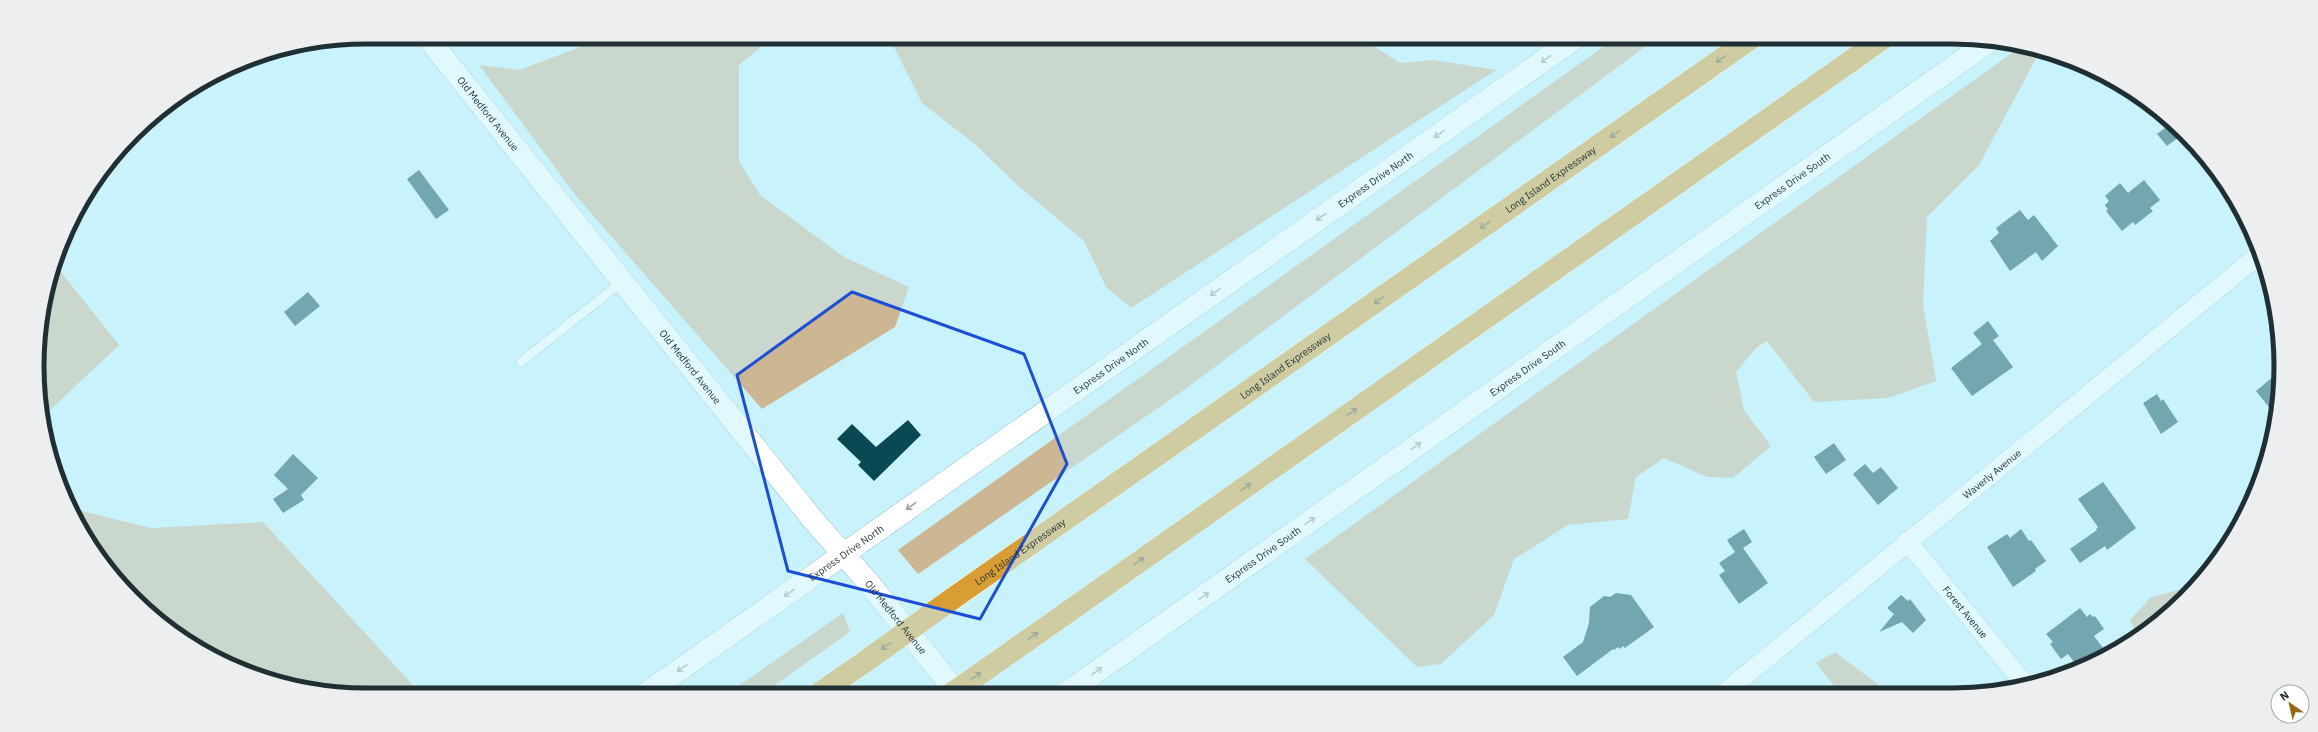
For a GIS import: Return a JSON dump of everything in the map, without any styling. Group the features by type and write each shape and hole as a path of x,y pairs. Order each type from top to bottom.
{"highway":[{"name":"Long Island Expressway","path":"827,688 1743,44"},
{"path":"960,688 1875,44"}],"main road":[{"name":"Old Medford Avenue","path":"433,44 814,521 953,688"},
{"name":"Express Drive North","path":"653,688 1567,44"},
{"name":"Express Drive South","path":"1074,688 1983,46"}],"street":[{"name":"Waverly Avenue","path":"1730,688 1907,541 2255,258"},
{"name":"Forest Avenue","path":"1907,541 2022,680"}],"lane":[{"path":"521,362 623,282"}],"highlighted area":[{"path":"852,292 1024,354 1067,464 980,619 788,571 737,375"}],"shaded area":[{"path":"588,44 764,44 739,65 739,161 760,195 844,257 909,287 895,327 762,409 577,197 479,65 520,70"},
{"path":"892,44 1370,44 1400,63 1433,60 1496,70 1131,308 1106,287 1084,241 1016,184 976,145 922,103"},
{"path":"1607,44 1649,44 1184,390 918,574 898,550"},
{"path":"2016,50 2037,56 1979,165 1927,217 1923,305 1936,381 1888,398 1814,402 1767,341 1757,347 1736,372 1744,410 1771,446 1733,478 1707,477 1664,458 1636,477 1628,519 1568,525 1514,559 1494,615 1441,664 1417,667 1305,559"},
{"path":"59,269 119,345 49,411 48,414 44,366 45,345 50,303"},
{"path":"78,510 151,528 263,522 416,688 345,687 303,682 262,671 224,655 205,645 187,634 138,594 98,545"},
{"path":"2185,588 2164,608 2135,631 2130,620 2150,598"},
{"path":"843,613 850,632 771,688 736,688"},
{"path":"1835,652 1883,688 1836,688 1816,663"}],"building":[{"path":"2167,127 2179,137 2167,146 2157,134"},
{"path":"419,170 449,210 436,219 407,179"},
{"path":"2144,180 2160,200 2150,208 2153,211 2135,225 2133,222 2122,231 2106,211 2108,210 2105,205 2109,201 2105,196 2120,183 2128,193"},
{"path":"2020,210 2028,220 2034,215 2058,246 2042,261 2036,252 2010,271 1990,241 1999,233 1996,228"},
{"path":"308,292 320,306 295,326 284,312"},
{"path":"1988,321 1999,336 1993,340 2013,367 1972,396 1951,368 1982,344 1973,333"},
{"path":"2274,376 2271,409 2256,391"},
{"path":"2157,394 2161,401 2163,399 2178,422 2161,434 2143,403"},
{"path":"908,420 921,435 874,481 858,465 861,462 837,439 852,424 876,447"},
{"path":"1834,443 1846,460 1826,474 1814,457"},
{"path":"293,454 318,478 301,495 304,500 283,513 273,499 288,489 274,475"},
{"path":"1865,464 1873,473 1881,467 1898,488 1878,505 1853,474"},
{"path":"2103,482 2136,528 2107,550 2105,546 2080,563 2070,549 2097,530 2096,529 2098,527 2078,499"},
{"path":"1744,529 1752,542 1743,548 1768,583 1739,604 1719,575 1725,571 1719,563 1735,552 1727,540"},
{"path":"2021,529 2046,561 2035,569 2036,571 2013,587 1987,547 2007,534 2010,538"},
{"path":"1616,593 1631,595 1654,627 1625,648 1623,646 1620,649 1618,647 1614,650 1613,649 1577,676 1563,657 1583,642 1589,623 1590,607 1604,596 1610,597"},
{"path":"1901,595 1908,601 1910,599 1926,620 1913,633 1902,622 1879,632 1894,614 1887,608"},
{"path":"2080,608 2087,617 2090,614 2093,617 2095,616 2104,629 2094,636 2103,648 2094,655 2075,663 2068,654 2061,659 2050,644 2053,642 2046,634"}]}
